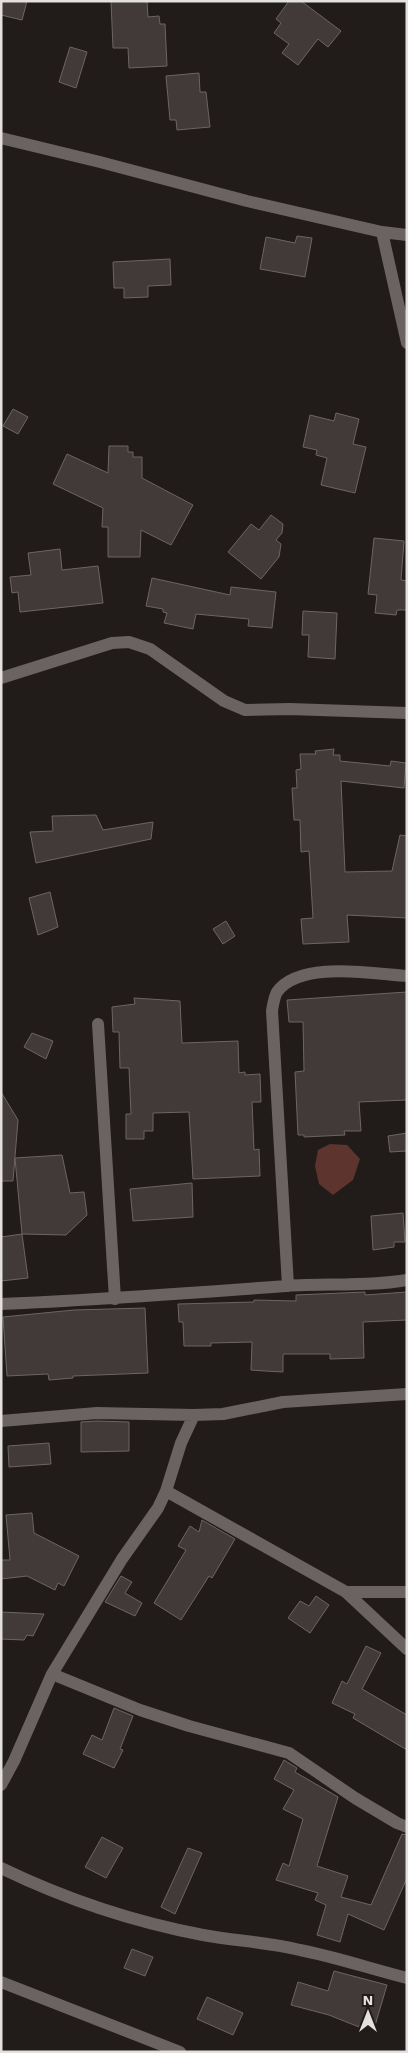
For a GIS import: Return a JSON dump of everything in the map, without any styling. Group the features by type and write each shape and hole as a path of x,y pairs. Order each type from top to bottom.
{"street":[{"path":"1,138 247,201 382,232 407,235"},
{"path":"382,232 407,343"},
{"path":"1,678 112,643 129,642 150,649 224,701 245,710 290,709 407,713"},
{"path":"288,1286 272,1011 276,993 298,976 338,971 407,976"},
{"path":"98,1024 115,1299"},
{"path":"1,1304 115,1299 288,1286 390,1283 407,1280"},
{"path":"1,1421 97,1413 194,1416 223,1414 283,1402 311,1399 407,1394"},
{"path":"1,1785 14,1761 52,1674 95,1602 158,1508 166,1491 181,1443 194,1416"},
{"path":"166,1491 346,1592 407,1649"},
{"path":"346,1592 407,1592"},
{"path":"52,1674 140,1710 188,1726 289,1752 355,1798 397,1823 407,1826"},
{"path":"1,1868 36,1885 88,1904 162,1926 237,1941 298,1949 407,1978"},
{"path":"1,1982 180,2052"}],"shaded area":[{"path":"330,1144 347,1145 360,1159 353,1180 333,1195 319,1184 315,1166 318,1150"}],"building":[{"path":"1,1 27,1 22,20 1,15"},
{"path":"111,1 147,1 148,17 159,16 160,24 165,24 167,66 129,68 128,48 113,48"},
{"path":"289,1 301,1 341,31 328,47 318,39 298,65 282,53 289,44 274,33 281,23 276,19"},
{"path":"70,47 87,52 76,88 59,82"},
{"path":"199,73 200,92 206,92 210,127 177,130 176,120 170,120 166,76"},
{"path":"297,236 312,238 305,277 260,269 266,237 295,243"},
{"path":"170,259 171,285 148,286 148,297 124,298 124,288 114,288 113,262"},
{"path":"13,409 28,417 18,434 3,426"},
{"path":"336,413 359,419 353,444 366,447 355,493 321,485 327,458 316,455 317,450 303,447 310,415 334,421"},
{"path":"109,446 128,446 128,452 133,452 133,457 142,457 142,478 193,505 171,545 141,530 140,557 108,557 108,527 102,527 103,508 53,484 67,454 108,473"},
{"path":"271,515 283,524 282,533 276,540 281,544 279,557 261,579 228,552 251,524 259,530"},
{"path":"374,538 404,541 401,580 407,581 407,610 397,610 396,615 375,613 377,595 368,594"},
{"path":"60,549 62,570 98,566 103,603 20,612 18,592 12,593 10,577 31,575 28,553"},
{"path":"152,578 230,595 231,587 276,592 272,628 248,626 249,619 196,614 193,629 164,623 167,613 163,612 163,609 146,606"},
{"path":"303,611 337,613 335,659 308,657 309,635 302,635"},
{"path":"334,749 333,755 340,755 340,761 390,766 391,761 406,763 404,788 341,781 345,872 392,871 400,835 407,836 407,918 347,915 349,942 303,944 301,919 313,918 309,851 301,852 300,820 294,820 292,788 297,788 296,770 301,769 300,754 316,754 315,751"},
{"path":"96,815 103,830 153,822 151,839 36,863 30,832 53,831 52,816"},
{"path":"50,892 58,927 38,935 29,898"},
{"path":"226,921 235,936 223,944 213,929"},
{"path":"407,992 407,1100 359,1102 361,1131 344,1131 345,1135 304,1137 304,1135 298,1135 295,1072 304,1071 303,1022 289,1022 287,1000"},
{"path":"134,998 180,1001 182,1043 238,1041 239,1073 245,1072 245,1075 260,1074 261,1102 252,1102 254,1150 259,1149 260,1176 193,1179 189,1112 153,1113 153,1131 144,1131 144,1139 126,1139 126,1114 131,1114 129,1068 120,1068 119,1032 113,1032 112,1007 135,1004"},
{"path":"32,1033 53,1041 46,1059 24,1047"},
{"path":"1,1092 18,1120 13,1181 1,1181"},
{"path":"407,1133 407,1151 390,1152 388,1136"},
{"path":"62,1155 70,1193 84,1192 87,1215 66,1235 22,1234 15,1158"},
{"path":"192,1183 193,1217 133,1221 130,1189"},
{"path":"403,1213 405,1242 394,1242 394,1247 373,1250 371,1216"},
{"path":"22,1234 28,1278 1,1281 1,1237"},
{"path":"365,1292 365,1295 407,1292 407,1320 363,1322 364,1358 330,1359 330,1354 284,1354 283,1372 265,1371 251,1370 252,1342 211,1343 211,1346 184,1346 183,1322 179,1322 178,1304 254,1302 254,1300 296,1301 296,1295"},
{"path":"145,1308 148,1373 73,1376 73,1378 49,1380 48,1374 7,1376 3,1317 74,1310"},
{"path":"81,1422 129,1422 129,1451 81,1452"},
{"path":"49,1443 51,1464 9,1467 8,1446"},
{"path":"32,1513 34,1533 79,1556 64,1586 58,1583 55,1590 27,1576 1,1579 1,1560 10,1560 6,1515"},
{"path":"202,1520 235,1539 212,1578 209,1576 181,1620 154,1603 186,1550 178,1546 190,1526 199,1532"},
{"path":"121,1576 132,1582 125,1593 142,1603 135,1616 105,1602"},
{"path":"316,1596 329,1605 310,1633 288,1618 300,1601 309,1606"},
{"path":"1,1612 44,1614 33,1636 27,1635 24,1640 1,1639"},
{"path":"366,1646 381,1653 362,1689 407,1715 407,1750 353,1718 355,1714 332,1703 342,1681 347,1684"},
{"path":"114,1708 133,1716 120,1749 123,1750 114,1768 83,1754 92,1735 102,1740"},
{"path":"284,1760 297,1768 295,1772 338,1797 317,1866 348,1876 341,1897 371,1905 402,1834 407,1835 407,1878 384,1930 348,1914 340,1942 317,1935 326,1905 315,1900 318,1893 276,1880 283,1863 289,1866 303,1819 283,1809 294,1790 274,1779"},
{"path":"102,1837 123,1848 106,1878 85,1867"},
{"path":"188,1848 202,1853 175,1914 161,1907"},
{"path":"132,1949 153,1957 145,1976 124,1968"},
{"path":"334,1971 387,1985 374,2029 359,2025 359,2027 329,2015 291,2005 298,1982 328,1991"},
{"path":"207,1997 243,2013 233,2035 197,2019"}]}
